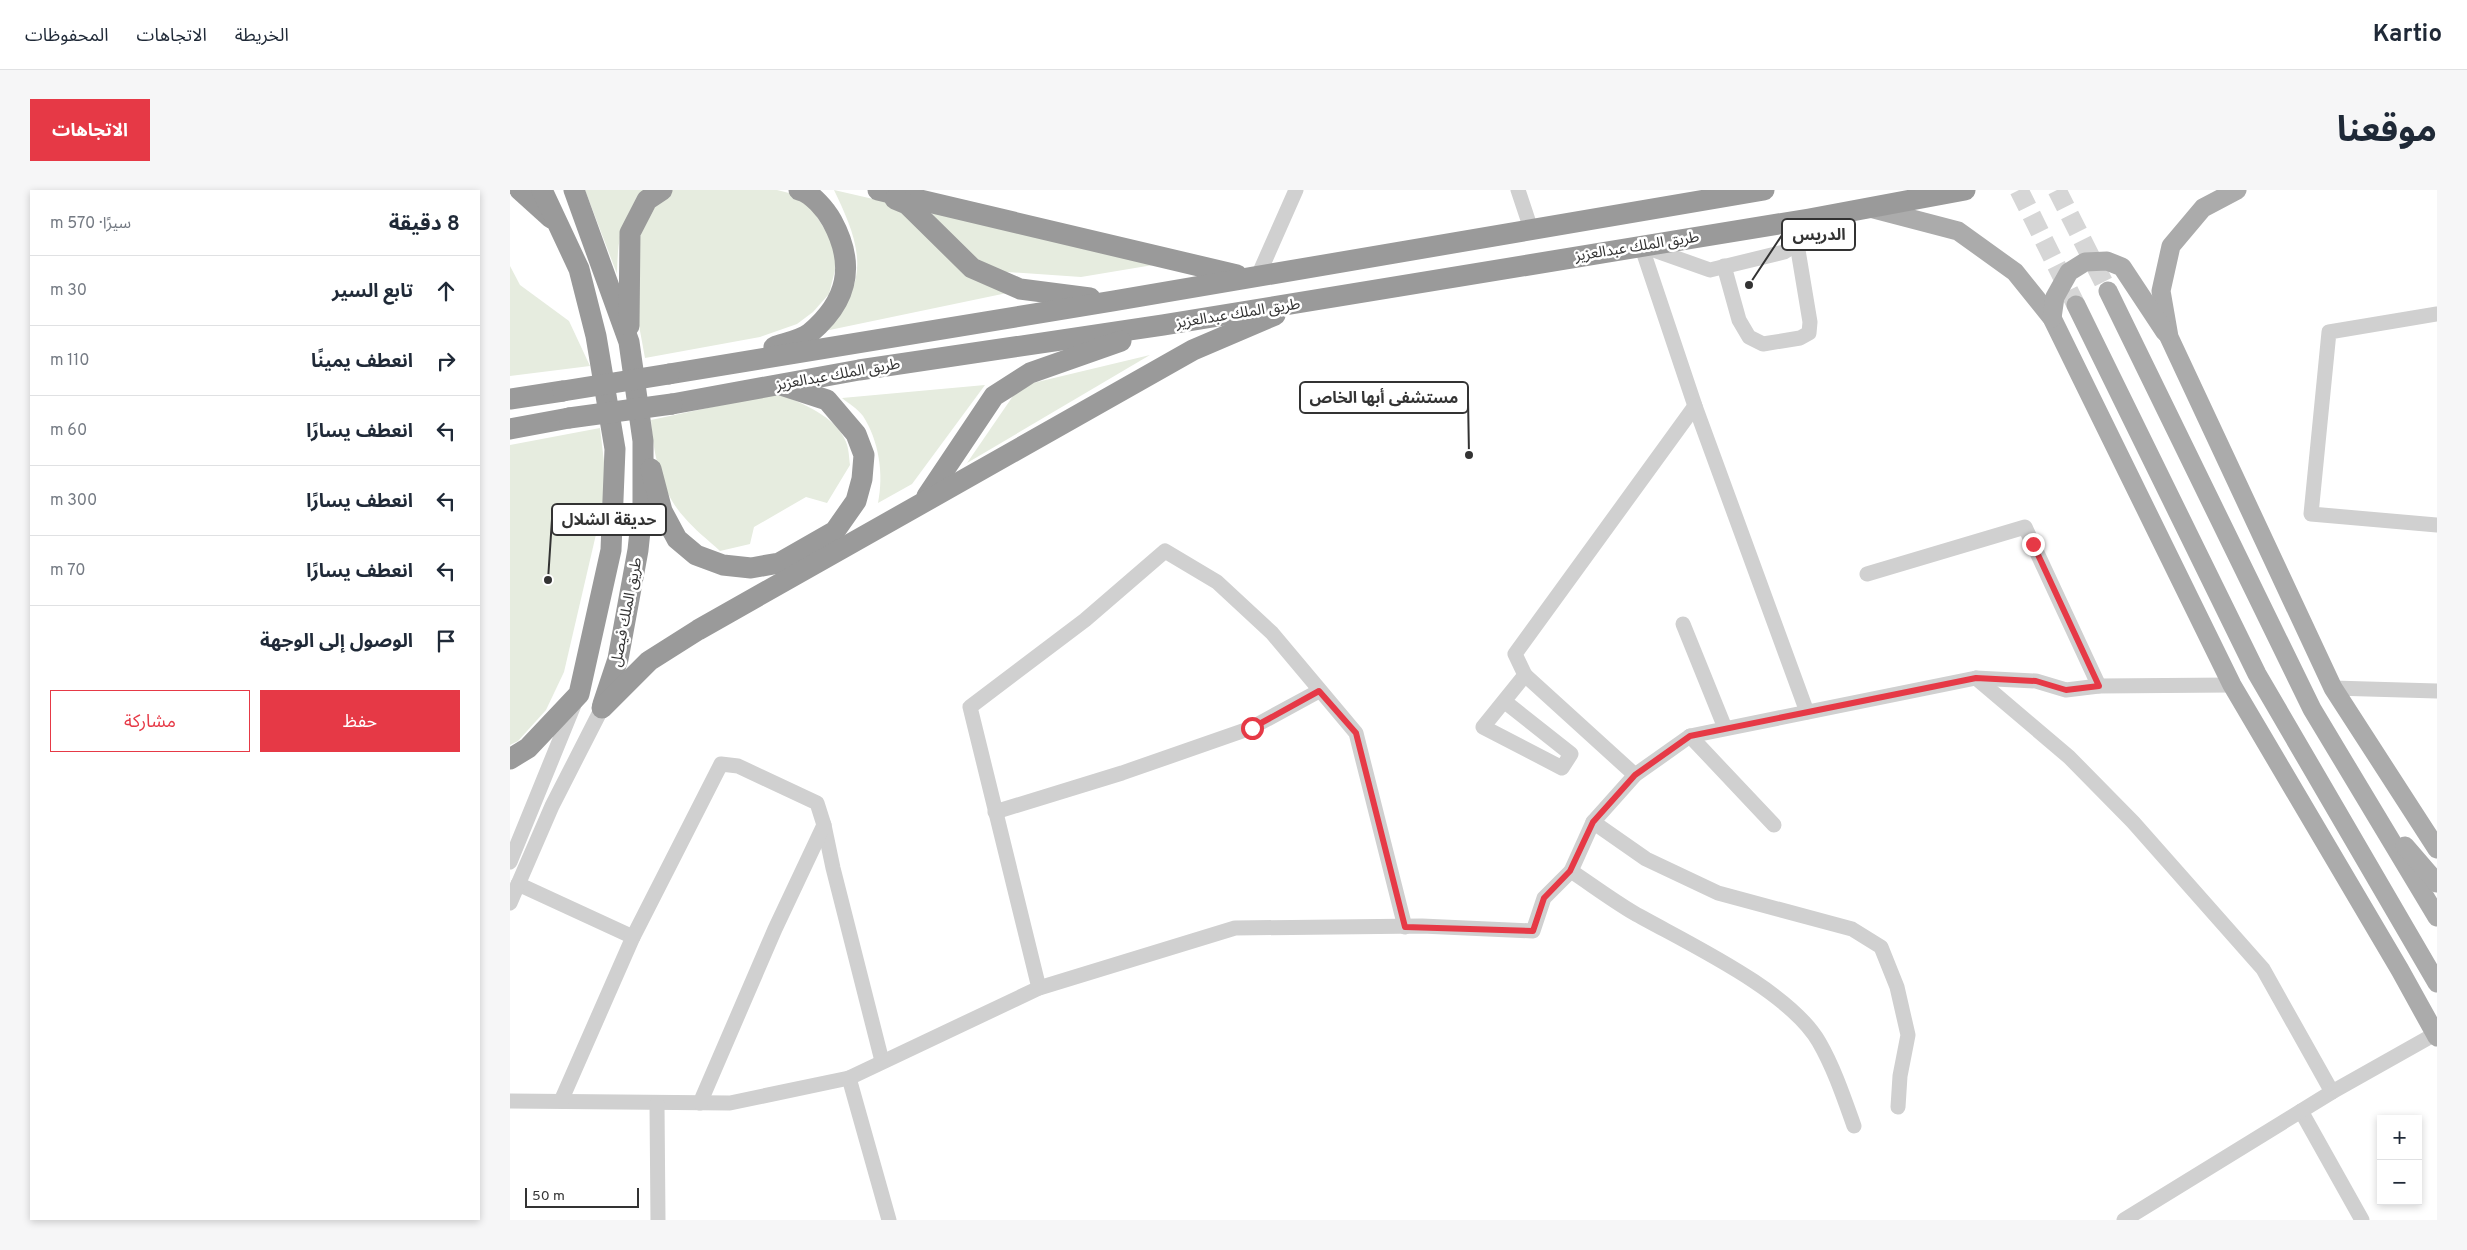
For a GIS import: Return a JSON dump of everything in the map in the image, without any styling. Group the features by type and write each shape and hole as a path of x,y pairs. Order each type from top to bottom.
{"highway":[{"path":"520,190 556,223"},
{"path":"510,759 528,748 579,694 611,550 614,449 596,336 579,269 542,190"},
{"name":"طريق الملك فيصل","path":"574,190 629,342 643,441 643,503 638,550 618,659 602,708"},
{"path":"629,342 630,233 647,200 662,190"},
{"path":"730,364 809,334 836,304 846,283 847,259 840,236 828,213 805,191 800,190"},
{"path":"870,190 907,204 972,268 1020,289 1113,301"},
{"path":"878,190 1195,266 1253,276"},
{"name":"طريق الملك عبدالعزيز","path":"510,399 1113,301 1764,190"},
{"name":"طريق الملك عبدالعزيز","path":"510,429 569,418 672,404 859,370 1163,325 1641,245 1809,219 1965,190"},
{"path":"602,708 649,661 698,630 1193,350 1309,301"},
{"path":"924,501 994,396 1030,373 1163,325"},
{"path":"643,441 662,511 677,539 696,555 723,565 751,568 779,563 835,531 856,501 862,478 864,455 856,434 827,400 778,385"}],"main road":[{"path":"2169,337 2161,291 2171,246 2203,208 2237,190"},
{"path":"1866,207 1958,231 2015,272 2052,318 2232,685 2400,970 2436,1036"},
{"path":"2052,318 2055,297 2069,272 2085,262 2107,261 2122,267 2169,337 2334,688 2435,843"},
{"path":"2108,291 2312,709 2437,917"},
{"path":"2076,305 2257,674 2437,983"},
{"path":"2370,806 2437,883"},
{"path":"2338,813 2400,970"}],"street":[{"path":"1253,276 1296,190"},
{"path":"1518,190 1531,229"},
{"path":"1641,245 1710,270 1784,252 1797,244 1809,219"},
{"path":"1724,266 1739,320 1749,337 1763,344 1800,338 1809,332 1810,322 1797,244"},
{"path":"1641,245 1695,406 1807,712"},
{"path":"2437,314 2329,332 2311,514 2437,524"},
{"path":"1635,775 1525,675 1515,654 1695,406"},
{"path":"1867,574 2025,526 2099,686"},
{"path":"1039,988 970,707 1085,620 1165,551 1217,582 1272,633 1356,733 1405,927"},
{"path":"1682,624 1725,728"},
{"path":"1504,701 1571,754 1562,768 1483,727 1504,701 1525,675"},
{"path":"510,1101 657,1104 730,1103 849,1078 1039,988 1235,928 1405,927 1533,931 1544,898 1570,871 1593,822 1635,775 1690,736 1976,678 2036,681 2066,690 2099,686 2232,685"},
{"path":"1976,678 2069,757 2133,822 2263,969 2332,1092"},
{"path":"2334,688 2437,691"},
{"path":"995,812 1122,773 1252,728 1319,691"},
{"path":"510,862 579,694"},
{"name":"طريق الملك فيصل","path":"510,903 552,806 602,708"},
{"path":"1690,736 1774,825"},
{"path":"561,1101 633,937 721,764 738,766 817,803 882,1062"},
{"path":"1593,822 1646,859 1718,893 1852,929 1881,947 1897,987 1908,1035 1900,1076 1898,1108"},
{"path":"700,1103 767,946 824,825"},
{"path":"1570,871 1631,911 1719,960 1786,1004 1819,1041 1854,1126"},
{"path":"518,884 633,937"},
{"path":"2124,1220 2332,1092 2436,1036"},
{"path":"849,1078 889,1220"},
{"path":"657,1104 658,1220"},
{"path":"2301,1111 2362,1220"}],"shaded area":[{"path":"585,190 645,190 622,229 618,248 617,274"},
{"path":"671,190 777,190 805,197 833,243 837,262 829,294 813,312 797,324 760,337 645,358 633,293 636,255 644,218"},
{"path":"834,190 895,204 1007,293 820,332 841,308 851,293 857,267 857,253 854,240"},
{"path":"927,208 1153,265 1081,277 992,271 977,263"},
{"path":"510,266 520,285 569,321 590,366 510,376"},
{"path":"1150,355 967,463 1013,396 1033,383"},
{"path":"985,385 912,484 878,503 880,469 873,436 861,413 842,398"},
{"path":"778,393 807,406 834,424 846,442 850,465 827,503 806,497 754,527 750,544 720,551 688,521 669,496 656,458 651,420"},
{"path":"600,428 607,487 564,672 546,710 518,741 510,745 510,445"}],"tunnel":[{"path":"2019,190 2076,305"},
{"path":"2057,190 2108,291"}],"place":[{"name":"الدريس","path":"1749,285"},
{"name":"مستشفى أبها الخاص","path":"1469,455"},
{"name":"حديقة الشلال","path":"548,580"}],"route":[{"path":"1252,728 1319,691 1356,733 1405,927 1422,926 1473,930 1533,931 1544,898 1570,871 1593,822 1635,775 1690,736 1976,678 2036,681 2066,690 2099,686 2033,544"}]}
